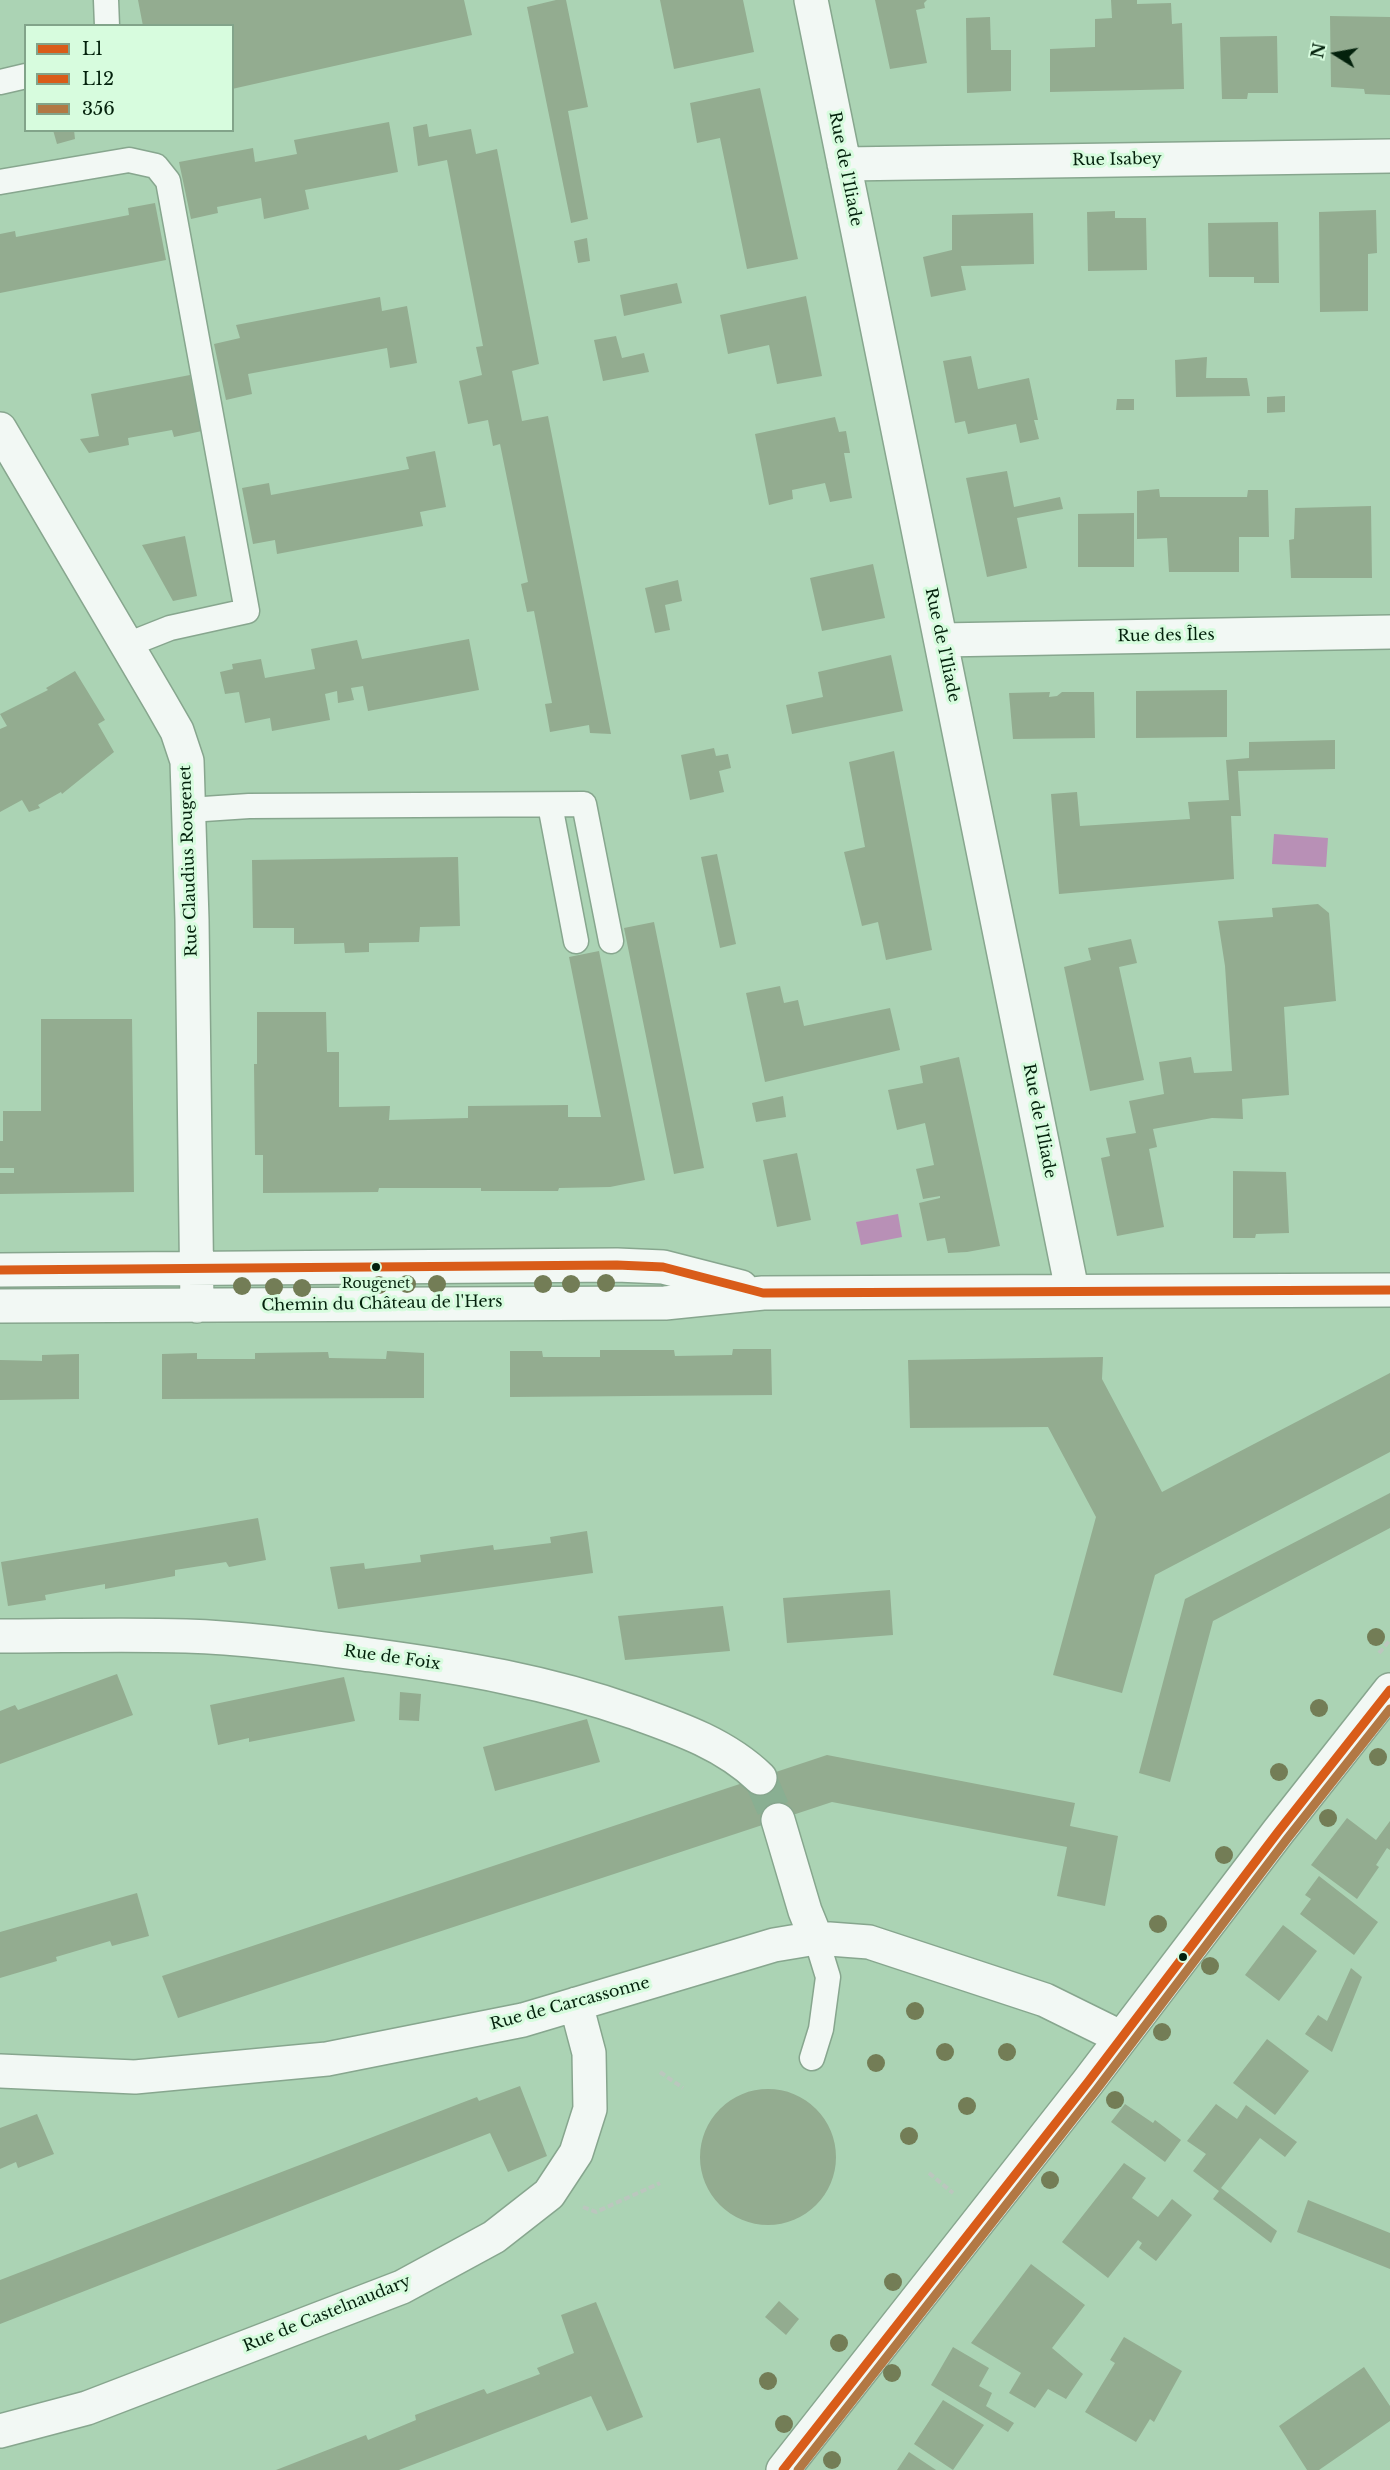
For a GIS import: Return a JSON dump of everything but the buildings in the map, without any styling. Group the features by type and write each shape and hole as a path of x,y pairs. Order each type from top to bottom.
{"street":[{"name":"Rue de l'Iliade","path":"811,0 1072,1290"},
{"name":"Rue Isabey","path":"844,164 1390,156"},
{"name":"Rue Claudius Rougenet","path":"0,429 177,731 187,761 197,1306"},
{"name":"Rue des Îles","path":"941,640 1390,632"},
{"name":"Chemin du Château de l'Hers","path":"0,1270 617,1265 663,1267 763,1293"},
{"name":"Chemin du Château de l'Hers","path":"0,1306 666,1303 763,1293 1390,1290"},
{"name":"Rue de Foix","path":"0,1636 187,1636 315,1647 450,1666 585,1695 665,1723 707,1740 745,1763 760,1778"},
{"path":"783,2470 1088,2082 1120,2037 1390,1690"},
{"path":"778,1820 805,1911 816,1938"},
{"name":"Rue de Carcassonne","path":"0,2071 135,2077 327,2060 523,2020 774,1945 816,1938 869,1942 903,1952 1044,2000 1120,2037"},
{"name":"Rue de Castelnaudary","path":"0,2431 87,2408 402,2287 494,2237 549,2194 576,2153 590,2109 589,2052 576,2004"}],"lane":[{"path":"106,0 107,24"},
{"path":"0,82 24,76"},
{"path":"0,182 129,160 156,166 168,181 247,611 170,628 128,645"},
{"path":"189,810 249,806 584,804 611,941"},
{"path":"550,805 576,941"},
{"path":"813,2058 821,2029 828,1977 816,1938"}],"path":[{"path":"660,2072 683,2088"},
{"path":"929,2173 956,2195"},
{"path":"596,2212 660,2183"}],"shaded area":[{"path":"1274,834 1328,838 1326,867 1272,864"},
{"path":"898,1214 902,1237 861,1245 856,1222"}],"tunnel":[{"path":"760,1778 778,1820"}],"transit line":[{"name":"L12","path":"0,1270 617,1265 663,1267 763,1293 1390,1290"},
{"name":"L1","path":"783,2470 1088,2082 1278,1832 1390,1690"},
{"name":"356","path":"798,2470 1097,2089 1287,1839 1390,1709"}],"place":[{"name":"Rougenet","path":"376,1267"}]}
